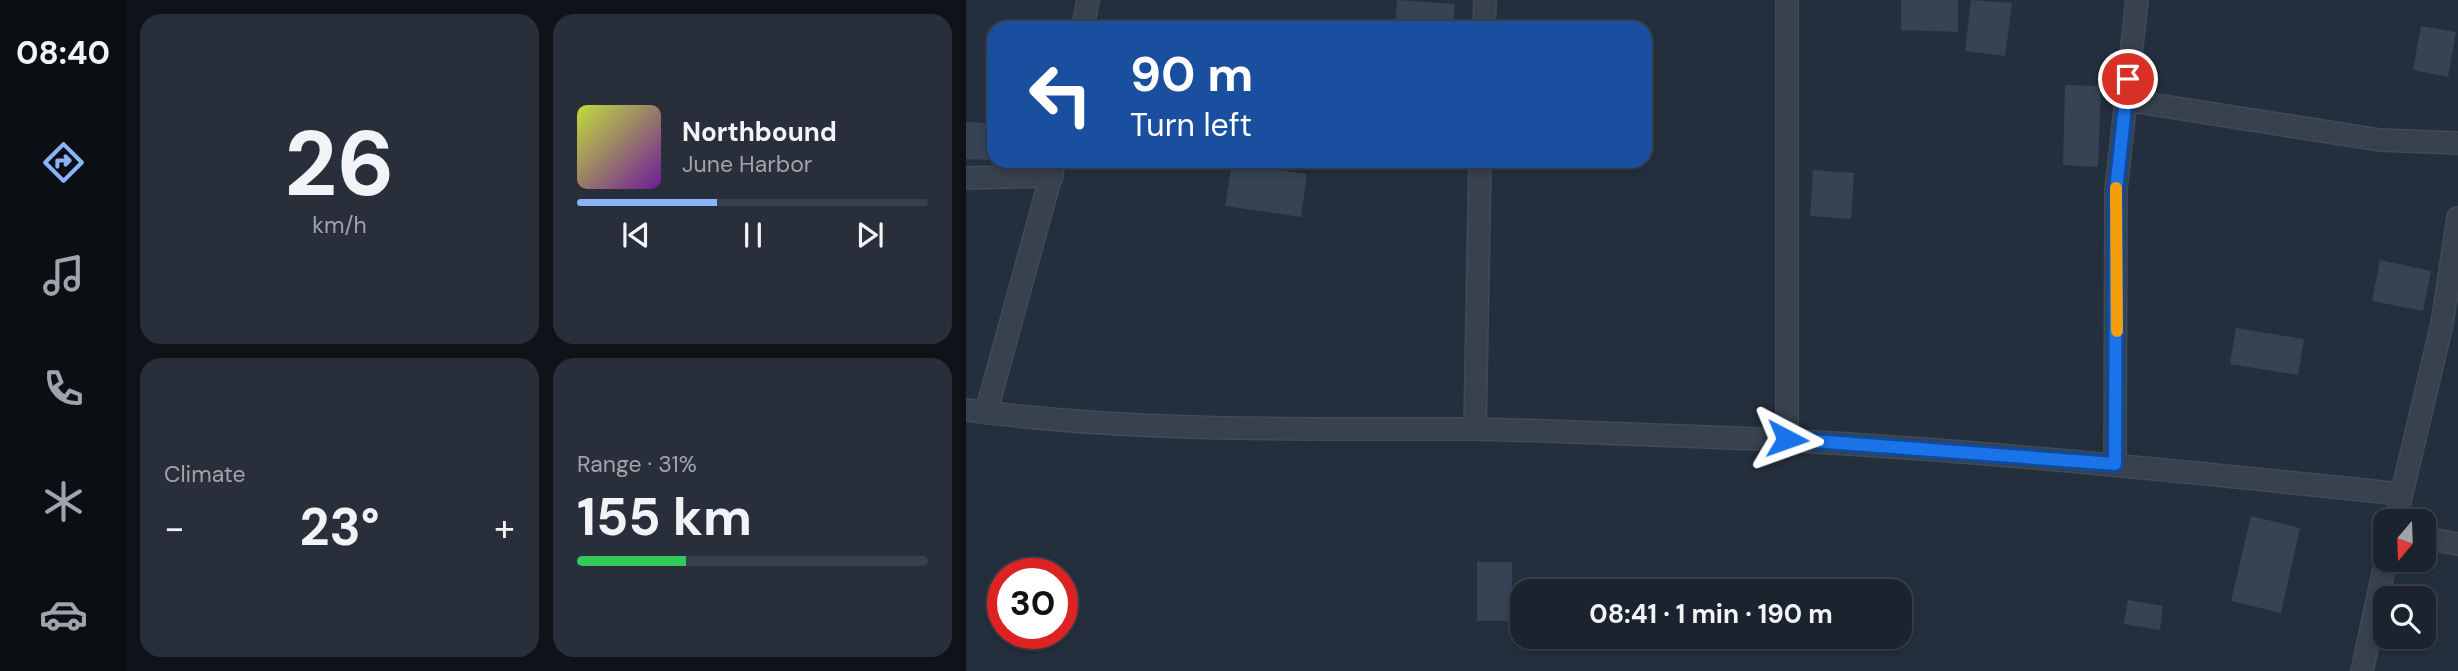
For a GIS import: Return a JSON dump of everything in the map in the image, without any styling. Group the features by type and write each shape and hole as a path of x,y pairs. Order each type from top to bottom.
{"street":[{"path":"1084,21 1088,0"},
{"path":"1484,21 1485,0"},
{"path":"1787,0 1787,439"},
{"path":"2115,464 2116,190 2137,0"},
{"path":"2126,100 2366,138 2458,144"},
{"path":"1475,429 1480,168"},
{"path":"966,178 1053,169 976,411 1130,426 1244,430 1475,429 1787,439 2115,464 2401,494"},
{"path":"2398,509 2422,420 2456,259 2458,218"},
{"path":"2436,540 2458,544"},
{"path":"2362,671 2383,572"}],"building":[{"path":"1397,0 1455,4 1454,21 1396,21"},
{"path":"1901,0 1958,0 1958,32 1901,30"},
{"path":"1971,0 2012,3 2005,56 1965,51"},
{"path":"2421,26 2456,32 2448,77 2413,70"},
{"path":"2065,85 2101,86 2098,167 2063,165"},
{"path":"966,122 987,123 987,160 966,159"},
{"path":"1231,168 1262,168 1307,174 1301,217 1225,206"},
{"path":"1813,170 1854,173 1851,219 1810,216"},
{"path":"2380,260 2431,271 2423,311 2372,301"},
{"path":"2236,328 2304,339 2298,375 2230,364"},
{"path":"2251,516 2300,528 2281,613 2231,601"},
{"path":"1477,562 1512,562 1510,621 1477,621"},
{"path":"2128,600 2163,606 2160,630 2124,624"}],"slow traffic":[{"path":"2116,188 2117,331"}],"route":[{"path":"1787,439 2115,464 2116,190 2128,79"}]}
